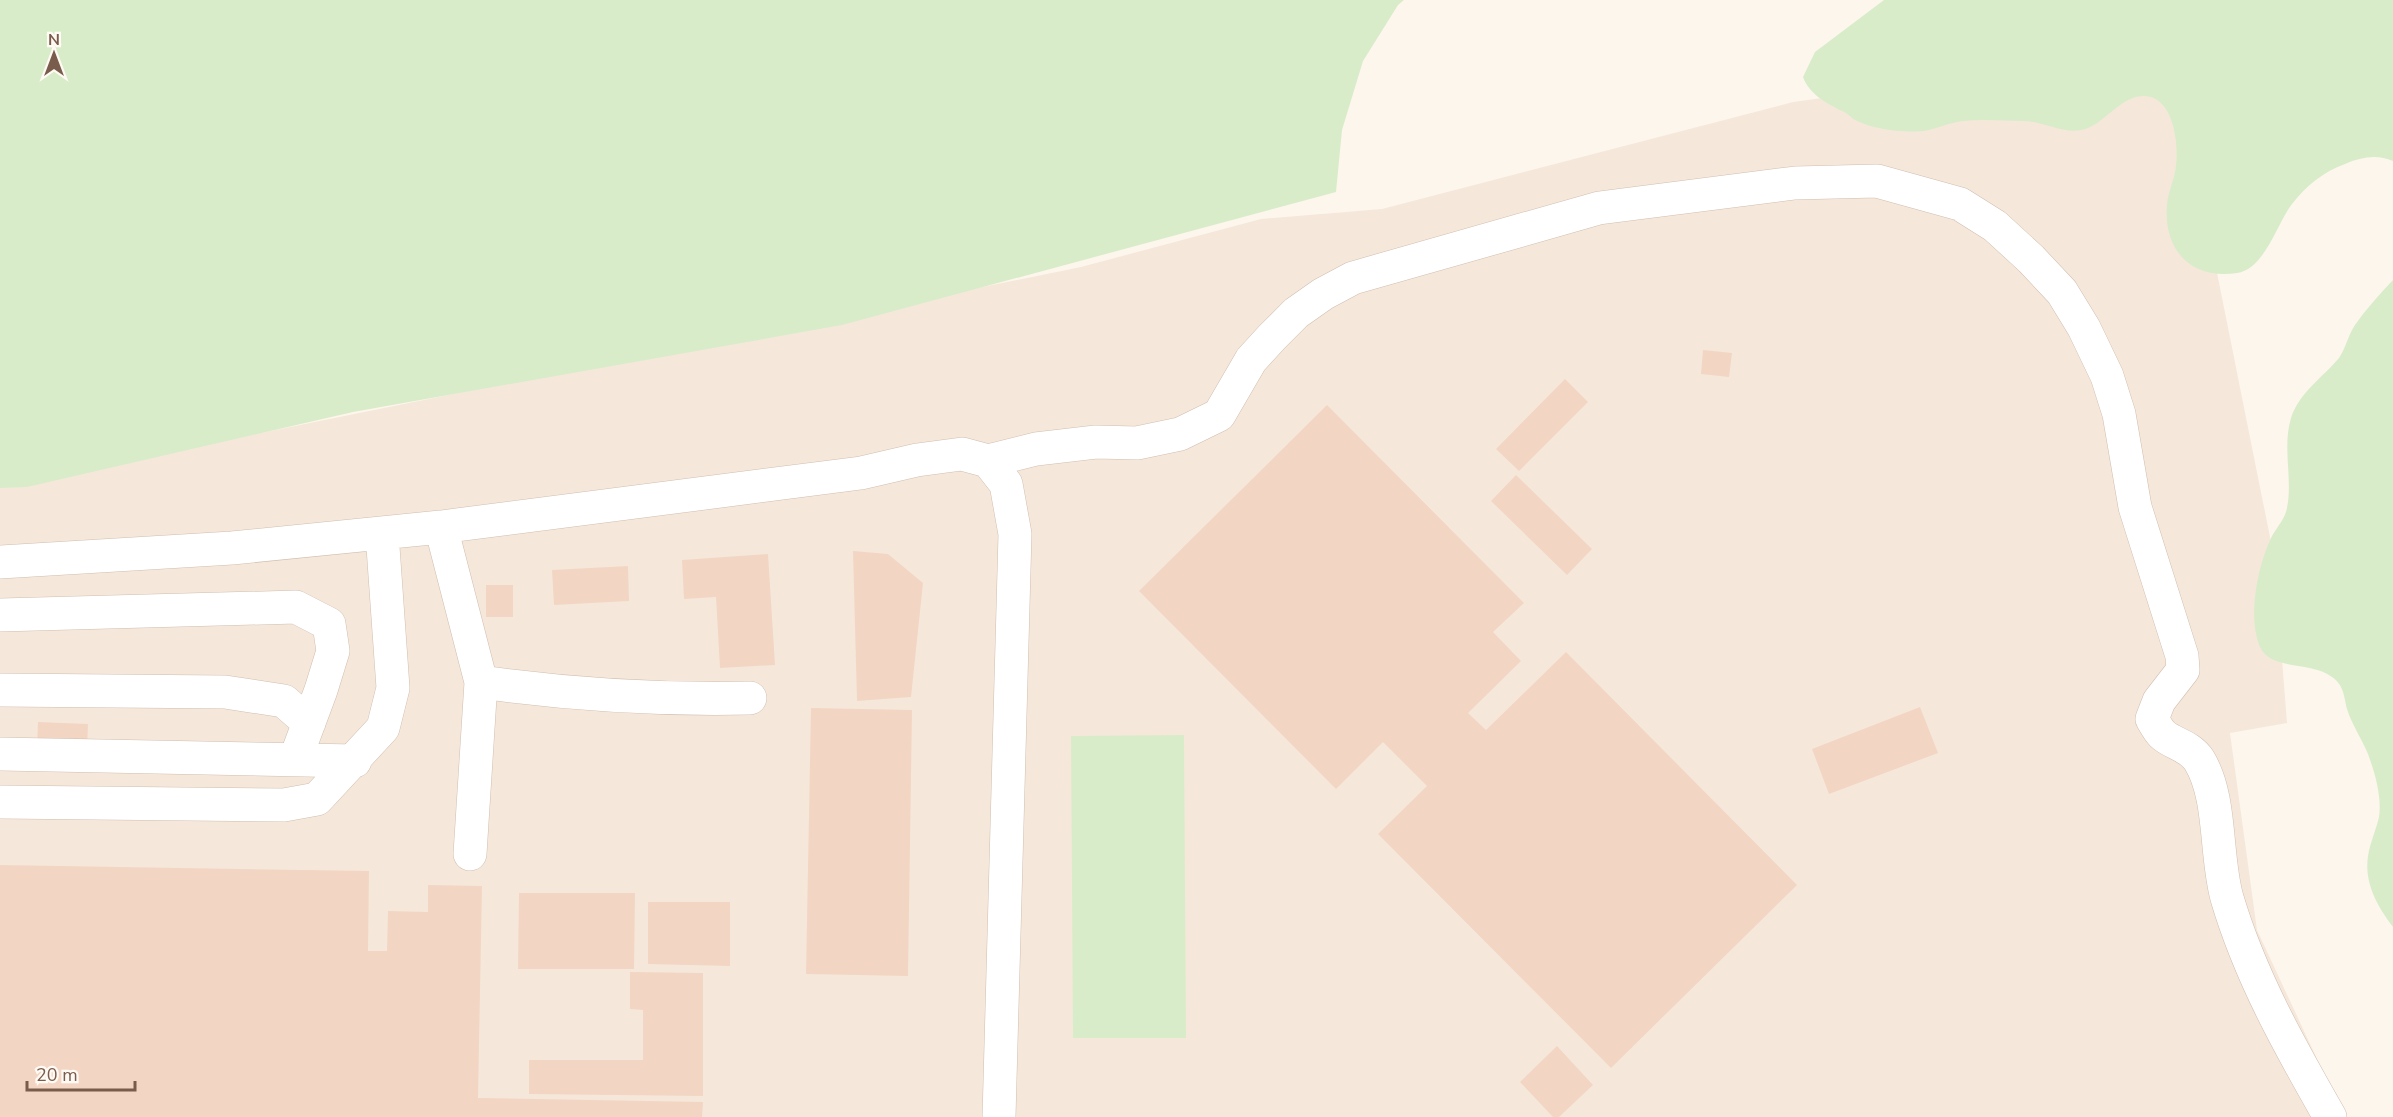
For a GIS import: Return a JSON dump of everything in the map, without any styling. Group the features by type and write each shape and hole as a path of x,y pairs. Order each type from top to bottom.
{"lane":[{"path":"0,562 232,548 441,527 861,473 917,460 962,454 988,461 1036,449 1096,442 1137,443 1180,434 1219,415 1251,360 1272,337 1296,313 1323,294 1353,278 1599,208 1795,183 1877,181 1960,204 1995,226 2062,292 2084,328 2107,376 2119,414 2135,507 2182,656 2183,670 2159,701 2152,719 2163,735 2181,743 2198,759 2209,784 2222,880 2236,930 2282,1033 2330,1117"},
{"path":"988,461 1006,484 1015,534 999,1117"},
{"path":"441,527 481,682 470,854"},
{"path":"0,802 284,805 317,799 383,728 393,688 382,533"},
{"path":"0,615 296,607 329,624 333,651 295,760"},
{"path":"481,682 551,692 660,700 750,698"},
{"path":"0,690 225,692 284,701 309,723"},
{"path":"0,754 354,761"}],"shaded area":[{"path":"2152,53 2192,148 2274,557 2287,723 2230,733 2257,930 2344,1117 0,1117 0,477 52,475 1081,267 1261,219 1382,209 1793,102"}],"green space":[{"path":"0,0 1404,0 1398,5 1363,61 1342,130 1336,192 842,325 353,412 27,487 0,488"},
{"path":"1884,0 2393,0 2393,161 2375,157 2363,158 2322,175 2292,204 2263,254 2247,270 2221,274 2206,272 2183,258 2175,248 2170,236 2167,205 2177,156 2175,133 2167,112 2161,103 2153,98 2143,96 2126,101 2097,123 2074,131 2030,122 1978,120 1951,123 1929,130 1912,132 1883,129 1865,124 1819,97 1809,88 1803,77 1815,52"},
{"path":"2393,280 2393,927 2373,894 2368,876 2368,856 2379,817 2380,801 2377,785 2368,754 2349,715 2341,687 2336,680 2324,672 2282,663 2265,655 2256,635 2254,606 2262,561 2287,508 2289,486 2287,441 2291,418 2305,393 2339,358 2355,325"},
{"path":"1184,735 1186,1038 1073,1038 1071,736"}],"building":[{"path":"1703,350 1732,353 1729,377 1701,374"},
{"path":"1565,379 1588,402 1519,471 1496,449"},
{"path":"1327,405 1524,603 1493,632 1521,661 1468,713 1486,730 1566,652 1797,885 1611,1068 1378,834 1427,786 1383,742 1336,789 1139,591"},
{"path":"1516,475 1592,549 1567,575 1491,501"},
{"path":"853,551 888,554 923,583 911,697 857,701"},
{"path":"768,554 775,665 720,668 716,597 684,599 682,560"},
{"path":"628,566 629,601 554,605 552,570"},
{"path":"486,585 513,585 513,617 486,617"},
{"path":"1920,707 1938,753 1829,794 1812,749"},
{"path":"811,708 912,710 908,976 806,974"},
{"path":"38,722 88,724 87,752 37,750"},
{"path":"0,865 369,871 368,951 387,951 388,911 428,912 428,885 482,886 478,1098 703,1102 702,1117 0,1117"},
{"path":"519,893 635,893 634,969 518,969"},
{"path":"648,902 730,902 730,966 648,964"},
{"path":"630,972 703,973 703,1096 529,1094 529,1060 643,1060 643,1010 630,1009"},
{"path":"1557,1046 1593,1085 1559,1117 1553,1117 1520,1082"}]}
